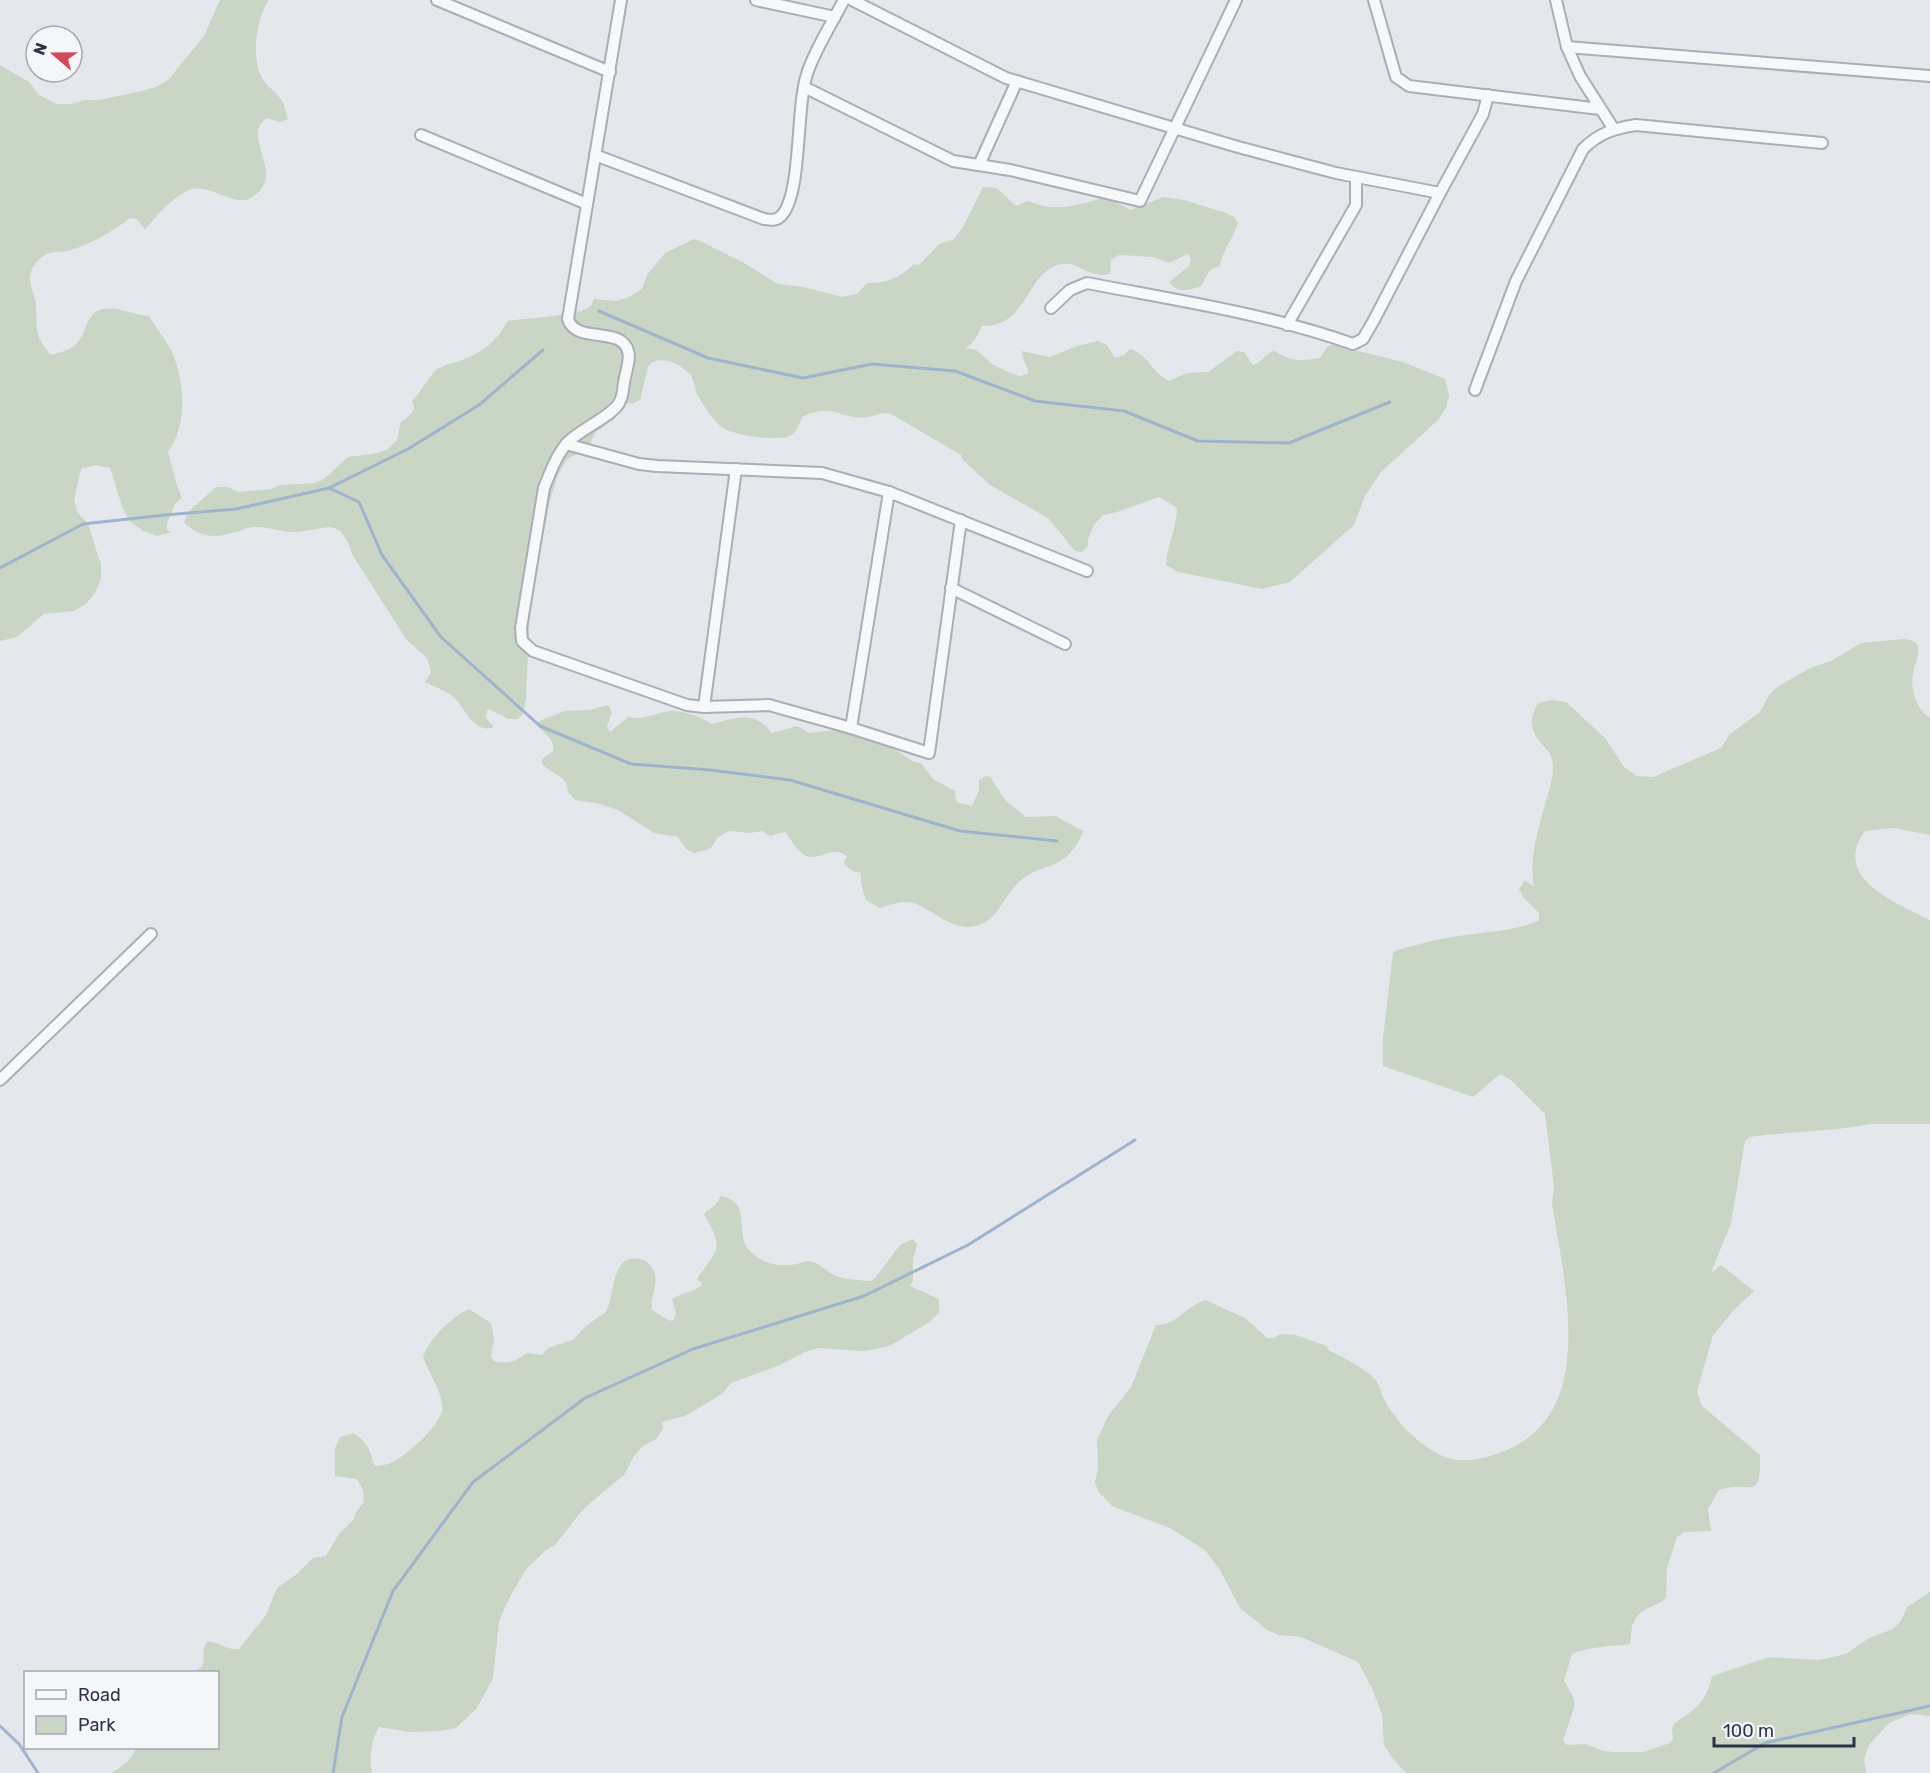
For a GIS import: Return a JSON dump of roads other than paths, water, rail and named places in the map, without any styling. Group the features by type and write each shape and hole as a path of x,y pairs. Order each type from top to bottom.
{"street":[{"path":"437,0 610,72"},
{"path":"621,0 568,319 570,327 575,331 615,338 624,343 629,352 621,401 616,408 582,429 566,444 552,467 544,488 520,628 522,641 533,651 687,705 704,707 769,705 929,753 960,520"},
{"path":"756,0 835,16"},
{"path":"595,155 748,213 774,220 781,216 788,205 795,178 801,99 808,71 844,0"},
{"path":"852,0 1006,78 1260,153 1356,177 1440,193"},
{"path":"804,87 953,161 1020,172 1140,201 1236,0"},
{"path":"1374,0 1396,77 1409,86 1600,109"},
{"path":"1556,0 1567,47 1580,76 1613,129"},
{"path":"1567,47 1930,76"},
{"path":"979,165 1017,81"},
{"path":"1051,308 1070,290 1088,283 1287,325 1353,344 1363,339 1374,320 1483,114 1488,95"},
{"path":"1475,390 1516,281 1583,148 1594,138 1613,129 1636,125 1822,143"},
{"path":"422,135 587,204"},
{"path":"1287,325 1356,205 1356,177"},
{"path":"566,444 639,464 822,473 889,492 1086,571"},
{"path":"704,707 736,469"},
{"path":"851,728 889,492"},
{"path":"951,588 1065,644"},
{"path":"0,1080 151,934"}],"waterway":[{"path":"599,311 708,358 803,378 872,364 955,371 1035,401 1124,411 1198,441 1289,443 1390,402"},
{"path":"0,568 83,524 236,509 329,488 408,449 479,405 543,350"},
{"path":"329,488 359,502 382,555 441,637 540,726 631,764 711,770 790,780 960,831 1057,841"},
{"path":"333,1773 342,1717 393,1591 473,1482 585,1398 693,1349 864,1296 968,1245 1135,1140"},
{"path":"1714,1773 1765,1743 1930,1706"},
{"path":"0,1726 19,1744 38,1773"}]}
